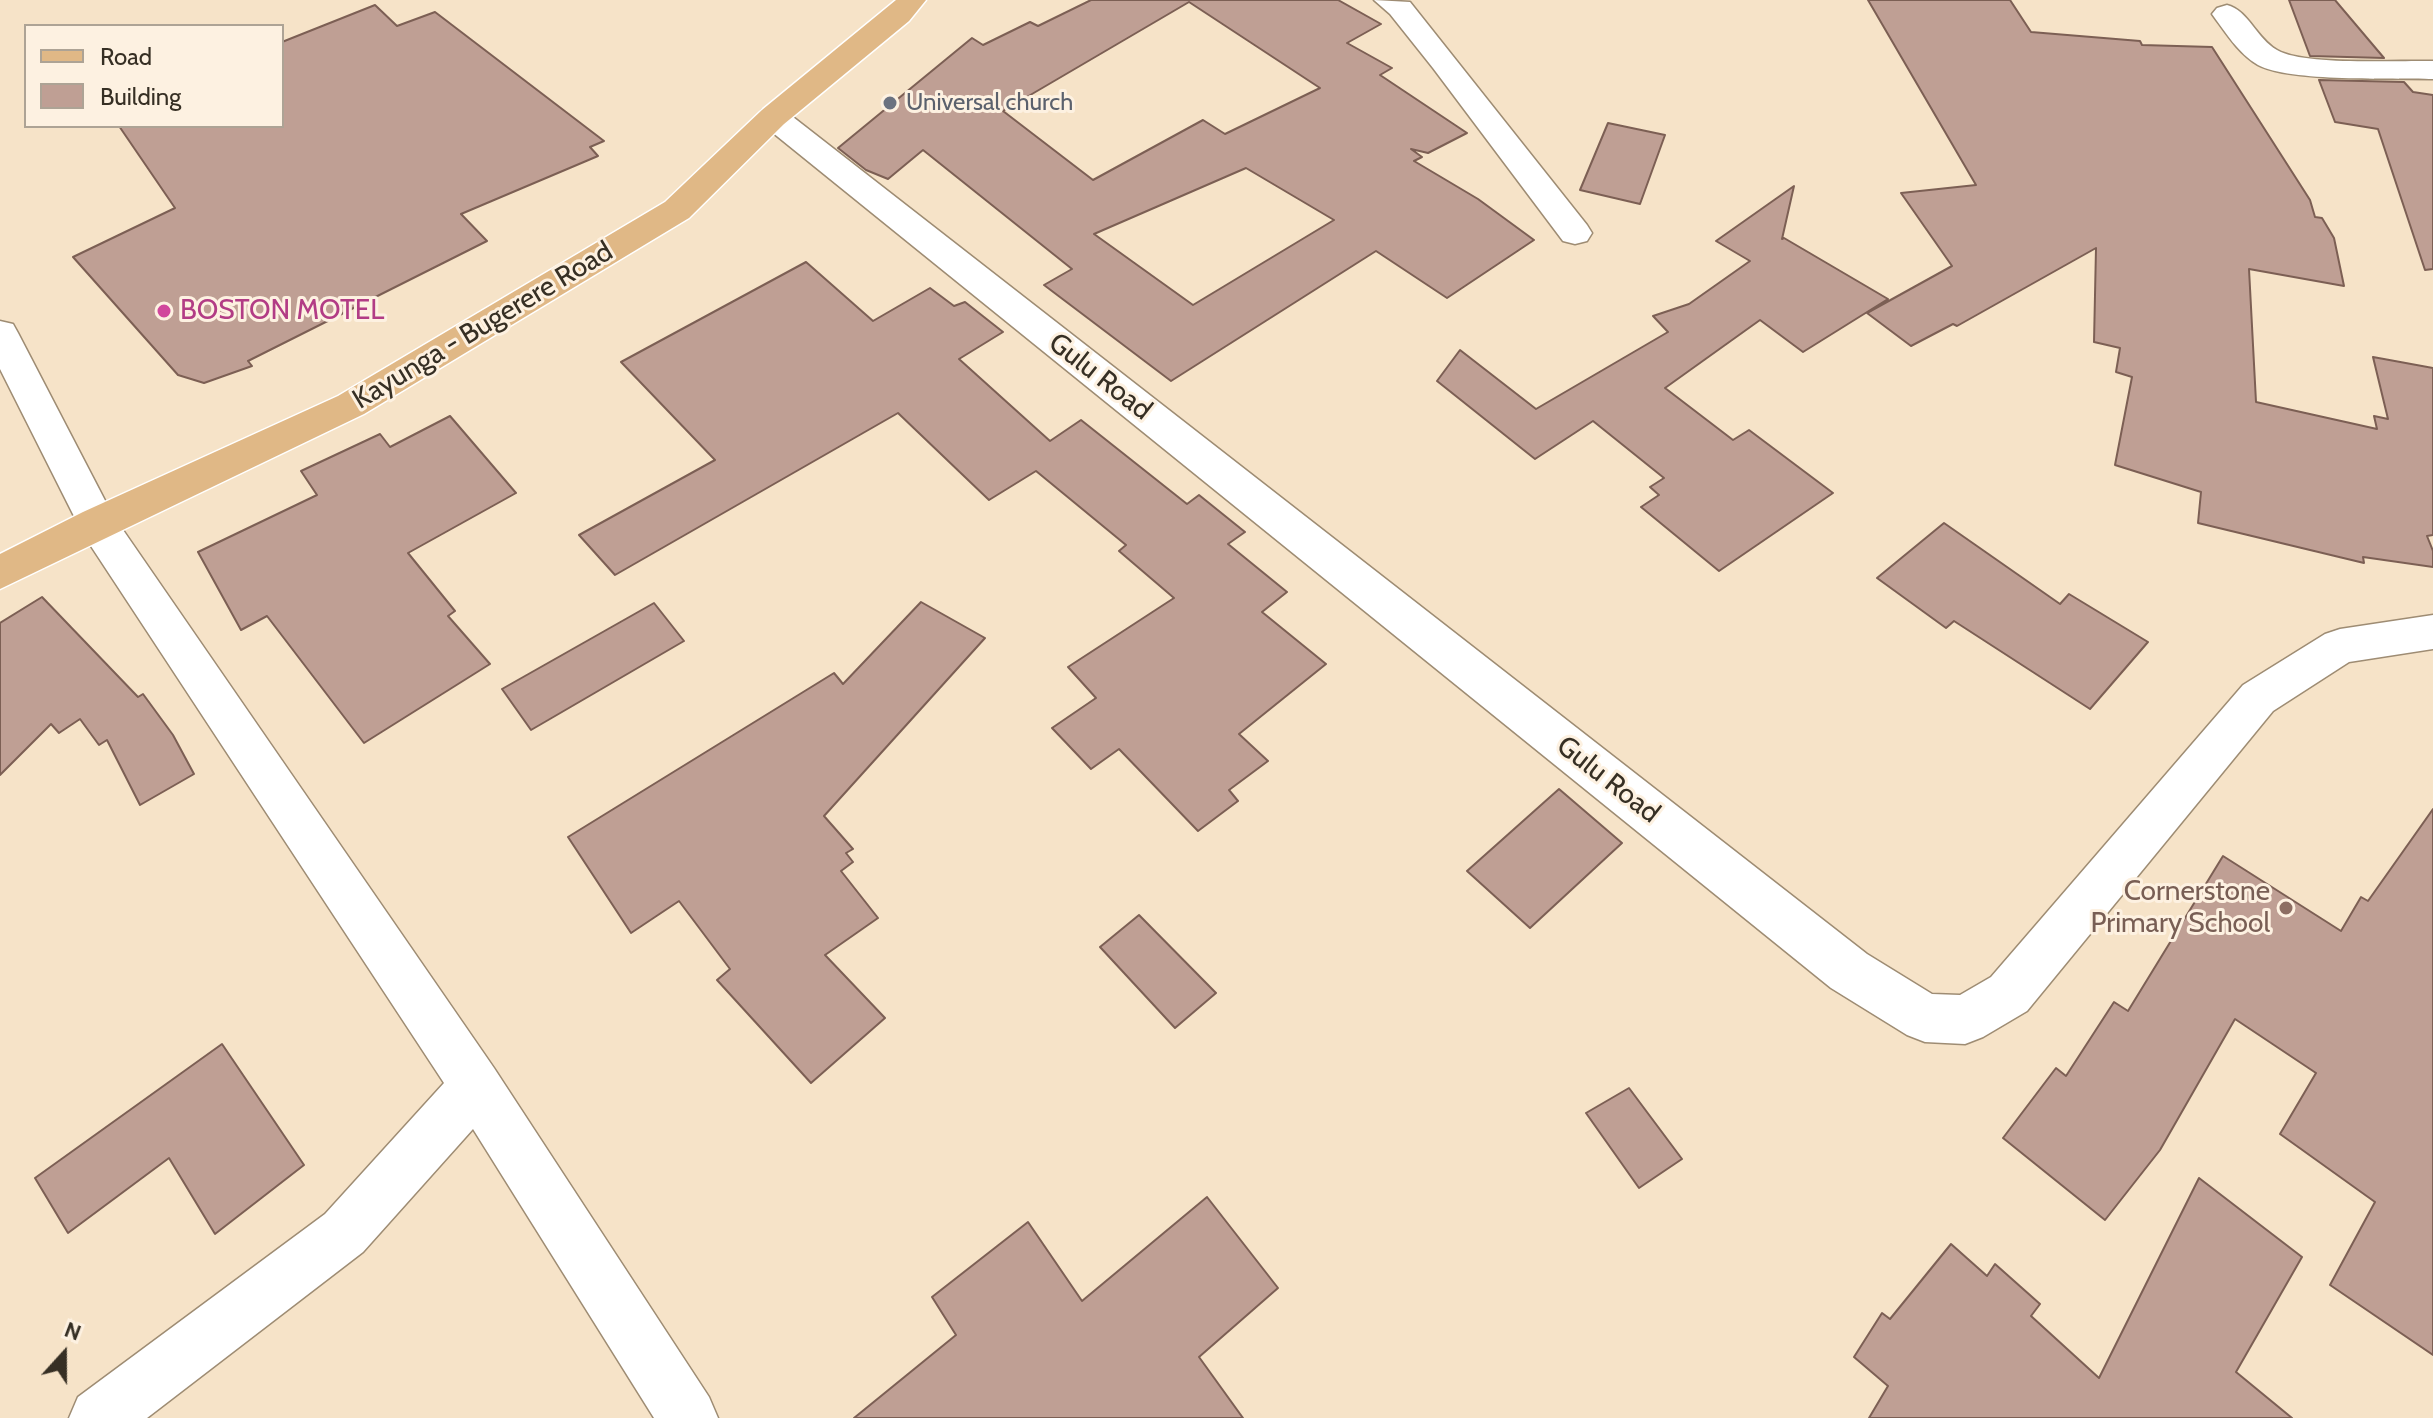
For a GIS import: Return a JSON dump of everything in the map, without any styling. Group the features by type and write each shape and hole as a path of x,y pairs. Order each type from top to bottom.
{"main road":[{"name":"Kayunga - Bugerere Road","path":"0,573 97,523 351,405 665,218 773,117 899,15 912,0"}],"street":[{"path":"1388,0 1400,8 1444,62 1575,233"},
{"path":"2227,14 2249,44 2271,60 2322,68 2433,70"},
{"name":"Gulu Road","path":"773,117 1849,971 1925,1018 1965,1020 2009,994 2258,698 2340,646 2433,632"},
{"path":"0,333 97,523 476,1086 688,1418"},
{"path":"99,1418 344,1233 476,1086"}],"building":[{"path":"1091,0 1338,0 1381,24 1347,43 1392,68 1380,75 1467,133 1428,153 1411,149 1422,157 1414,161 1478,199 1534,240 1447,298 1376,251 1171,381 1044,285 1072,269 923,150 888,179 866,170 838,148 972,38 983,45 1030,22 1038,26","holes":["1189,2 1320,88 1225,134 1203,120 1093,180 1003,111","1246,168 1334,220 1193,305 1094,234"]},
{"path":"1868,0 2010,0 2031,32 2140,41 2142,45 2212,47 2310,200 2315,217 2322,218 2334,238 2344,286 2249,269 2256,402 2377,429 2374,416 2388,419 2373,357 2433,368 2433,535 2427,536 2433,551 2433,567 2363,557 2364,563 2198,523 2201,492 2115,465 2132,377 2116,372 2120,348 2094,342 2096,248 1957,326 1953,324 1911,346 1867,313 1952,266 1901,193 1976,185"},
{"path":"2289,0 2335,0 2384,58 2310,56"},
{"path":"375,5 397,26 435,12 604,141 590,147 598,156 461,214 487,241 248,361 252,366 204,383 178,375 73,257 175,208 120,128 284,128 284,41"},
{"path":"2319,80 2404,82 2413,92 2433,95 2433,269 2425,270 2378,129 2335,122"},
{"path":"1608,123 1665,135 1640,204 1580,190"},
{"path":"1794,186 1782,239 1888,299 1803,352 1760,320 1665,388 1733,440 1749,430 1833,493 1719,571 1641,507 1659,495 1650,487 1664,478 1593,421 1535,459 1437,381 1460,350 1536,409 1668,332 1653,316 1689,304 1750,261 1716,241"},
{"path":"806,262 873,321 930,288 954,306 965,302 1003,332 959,359 1050,441 1081,420 1187,504 1199,495 1245,532 1228,544 1287,592 1262,612 1326,664 1239,734 1268,761 1229,790 1238,801 1198,831 1119,749 1091,769 1052,728 1096,698 1068,667 1174,598 1119,551 1126,545 1036,471 989,500 898,413 615,575 579,535 715,460 621,362"},
{"path":"450,416 516,493 408,553 455,611 448,616 490,664 364,743 267,616 241,630 198,552 317,495 301,471 380,434 390,447"},
{"path":"1944,523 2060,604 2069,594 2148,642 2090,709 1954,621 1946,628 1877,578"},
{"path":"42,597 138,697 143,694 173,735 194,774 140,805 107,740 99,745 80,719 59,733 51,724 0,775 0,623"},
{"path":"921,602 985,638 824,816 853,849 846,853 853,862 841,871 878,918 825,955 885,1018 811,1083 717,980 730,969 679,901 631,933 568,837 834,673 843,684"},
{"path":"654,603 684,641 531,730 502,689"},
{"path":"1559,789 1622,843 1530,928 1467,871"},
{"path":"2433,809 2433,1355 2330,1285 2375,1202 2280,1134 2316,1073 2235,1019 2160,1150 2105,1220 2003,1138 2056,1068 2066,1076 2114,1002 2128,1011 2223,856 2341,931 2361,897 2368,901"},
{"path":"1139,915 1216,993 1175,1028 1100,947"},
{"path":"222,1044 304,1165 215,1234 169,1158 68,1233 35,1178"},
{"path":"1629,1088 1682,1159 1639,1188 1586,1113"},
{"path":"2199,1178 2302,1257 2236,1372 2292,1418 1869,1418 1888,1386 1854,1357 1882,1313 1890,1319 1951,1244 1987,1276 1995,1264 2040,1304 2031,1316 2099,1378"},
{"path":"1207,1197 1278,1288 1199,1357 1243,1418 854,1418 956,1335 932,1297 1028,1222 1082,1301"}],"place":[{"name":"Universal church","path":"890,103"},
{"name":"BOSTON MOTEL","path":"164,311"},
{"name":"Cornerstone Primary School","path":"2286,908"}]}
